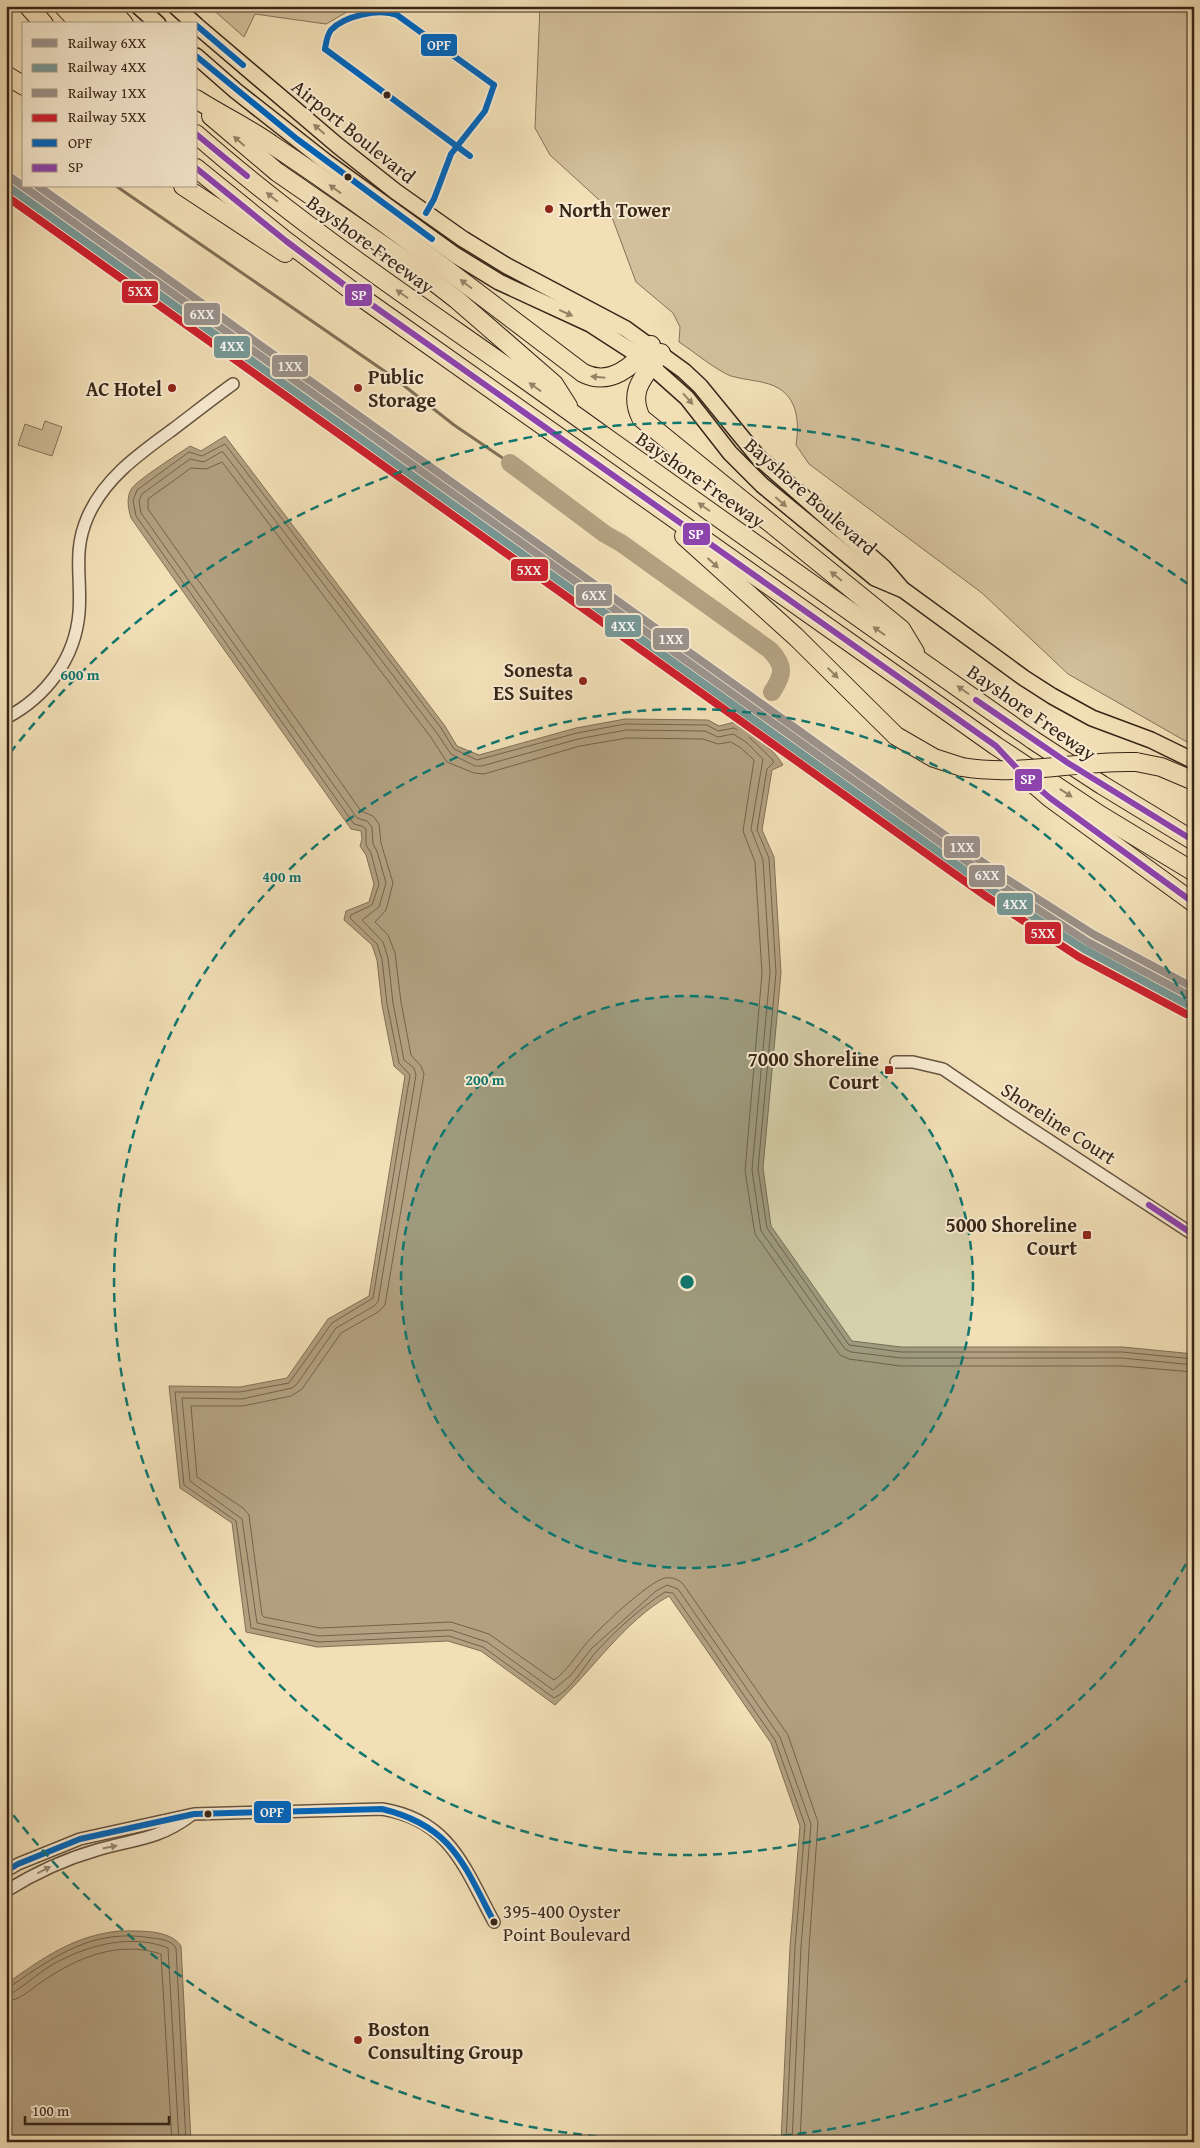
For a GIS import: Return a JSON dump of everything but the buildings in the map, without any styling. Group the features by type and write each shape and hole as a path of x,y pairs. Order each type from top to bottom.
{"highway":[{"path":"28,6 42,22"},
{"path":"63,6 78,22"},
{"path":"84,6 100,22"},
{"path":"108,6 122,22"},
{"path":"6,75 22,85"},
{"path":"198,102 253,132 291,157 456,276 583,373 592,377 611,377 651,355"},
{"path":"198,103 276,172 416,268 470,310 554,384 575,416"},
{"name":"Bayshore Freeway","path":"198,136 340,250 1061,758 1194,841"},
{"path":"198,170 318,266 996,746 1100,815 1194,872"},
{"path":"185,188 487,384"},
{"path":"651,355 636,389 637,409 641,418 900,629 919,659"},
{"path":"640,494 817,657 885,726 921,752 962,767 1007,771 1099,762 1136,762 1161,767 1194,781"},
{"path":"996,746 1024,776 1050,798 1194,904"}],"main road":[{"path":"138,6 156,22"},
{"name":"Airport Boulevard","path":"175,6 194,22"},
{"name":"Airport Boulevard","path":"198,26 364,168 442,224 507,266 612,321 651,355"},
{"name":"Airport Boulevard","path":"198,58 236,91 325,161 455,255 499,282 590,324 651,355"},
{"name":"Bayshore Boulevard","path":"651,355 730,453 768,490 875,578 902,589 1024,678 1052,696 1108,725 1131,740 1194,772"},
{"name":"Bayshore Boulevard","path":"1108,725 1150,740 1194,761"}],"street":[{"path":"6,718 23,708 39,695 58,674 66,660 74,638 79,614 77,563 81,536 88,515 103,492 121,470 142,451 233,384"},
{"name":"Shoreline Court","path":"896,1062 913,1062 943,1069 1194,1235"},
{"path":"6,1871 80,1839 194,1814 346,1808 382,1809 403,1812 434,1829 449,1844 463,1865 494,1922"},
{"path":"6,1891 63,1861 161,1834 174,1828 194,1814"},
{"path":"58,1848 63,1861"}],"shaded area":[{"path":"209,6 366,6 352,9 326,24 255,14 244,37"},
{"path":"540,6 1194,6 1194,746 1068,674 982,593 809,464 796,445 797,417 791,400 786,394 769,384 731,376 679,342 680,327 673,313 636,282 609,209 550,155 535,128"},
{"path":"45,421 62,427 52,456 18,445 25,424 42,430"}],"water":[{"path":"225,436 445,726 457,746 479,755 576,728 625,719 708,720 719,726 735,722 761,741 783,765 772,770 762,830 774,857 781,973 763,1168 771,1226 852,1341 901,1347 1123,1347 1194,1354 1194,2142 781,2142 790,1947 800,1826 771,1743 669,1596 637,1619 555,1705 481,1651 448,1641 317,1647 246,1632 232,1523 180,1488 169,1386 240,1387 287,1378 328,1319 369,1296 405,1076 394,1066 382,1005 377,960 372,945 344,920 346,911 369,902 374,884 366,855 360,846 362,839 361,831 351,829 131,518 128,499 130,491 136,484 190,446 201,451"},
{"path":"119,1931 144,1931 162,1934 176,1940 181,1946 191,2142 6,2142 6,1984 46,1957 73,1943"}],"waterway":[{"path":"119,188 393,377 454,425 510,463"},
{"path":"510,463 605,534 621,543 770,650 778,661 781,670 779,680 772,692"}],"rail line":[{"name":"6XX","path":"6,174 22,185"},
{"name":"4XX","path":"6,185 992,890 1084,949 1190,1006"},
{"name":"6XX","path":"26,188 997,883 1088,942 1194,998"},
{"name":"1XX","path":"41,188 1002,876 1093,934 1194,988"},
{"name":"5XX","path":"6,196 987,897 1079,957 1186,1014"}],"transit line":[{"name":"OPF","path":"325,49 331,30 344,21 372,13 390,13 397,15 494,85"},
{"name":"OPF","path":"198,27 243,65"},
{"name":"OPF","path":"325,49 470,156"},
{"name":"OPF","path":"198,58 297,139 432,239"},
{"name":"OPF","path":"426,213 434,199 451,154 485,111 494,85"},
{"name":"SP","path":"198,136 247,176"},
{"name":"SP","path":"198,170 286,241 351,290 996,746 1024,776 1050,798 1194,903"},
{"name":"SP","path":"976,700 1068,763 1194,841"},
{"name":"SP","path":"1149,1205 1194,1235"},
{"name":"OPF","path":"6,1871 18,1864 80,1839 194,1814 382,1809 406,1816 425,1826 453,1850 473,1882 494,1922"}],"place":[{"name":"North Tower","path":"549,209"},
{"name":"AC Hotel","path":"172,388"},
{"name":"Public Storage","path":"358,388"},
{"name":"Sonesta ES Suites","path":"583,681"},
{"name":"7000 Shoreline Court","path":"889,1070"},
{"name":"5000 Shoreline Court","path":"1087,1235"},
{"name":"395-400 Oyster Point Boulevard","path":"494,1922"},
{"name":"Boston Consulting Group","path":"358,2040"}]}
